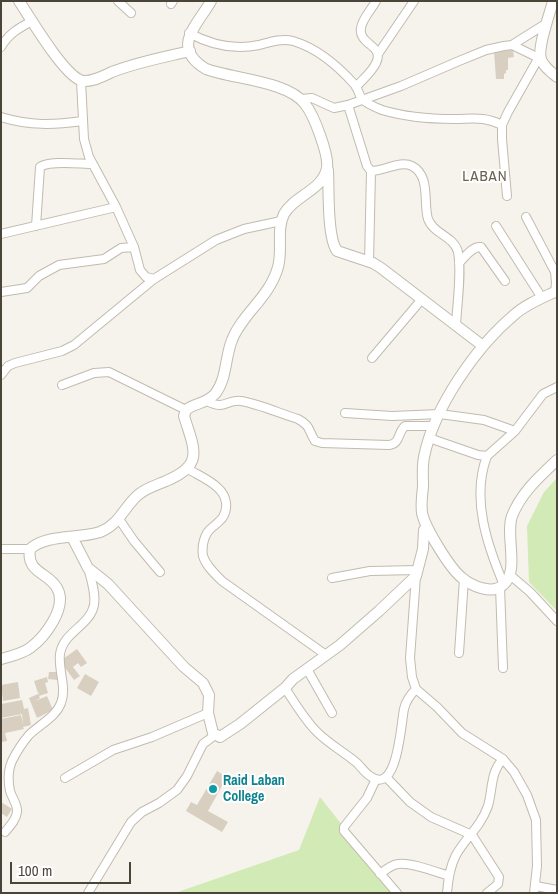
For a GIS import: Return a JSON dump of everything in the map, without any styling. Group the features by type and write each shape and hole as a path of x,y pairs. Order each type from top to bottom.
{"street":[{"path":"19,1 58,59 81,81 92,80 119,69 190,51"},
{"path":"118,1 131,13"},
{"path":"210,1 189,33 190,51 196,62 206,69 292,93 301,99 308,108 315,123 328,166 332,240 337,252 369,262 381,268 483,346"},
{"path":"376,1 361,26 360,34 363,40 375,47 378,54"},
{"path":"356,87 376,63 378,54 414,1"},
{"path":"507,196 502,125 539,59 553,1"},
{"path":"1,47 13,32 32,21"},
{"path":"301,99 312,98 334,108 348,105 401,86 486,50 512,45 547,23"},
{"path":"189,33 203,41 239,47 274,40 292,41 317,52 339,68 356,87 363,100 381,109 402,115 453,119 492,119 502,125"},
{"path":"512,45 539,59 557,77"},
{"path":"81,81 84,139 92,164 116,208 134,247 140,270 146,276 154,279"},
{"path":"348,105 367,166 371,171 369,262"},
{"path":"1,117 18,123 38,125 83,121"},
{"path":"36,226 40,167 51,163 92,164"},
{"path":"371,171 380,171 401,164 411,165 419,171 424,182 429,221 433,228 453,242 458,250 456,325"},
{"path":"1,659 20,654 30,648 45,633 56,616 60,603 58,590 55,585 35,570 30,561 30,549 35,544 45,541 102,531 112,526 143,491 178,476 188,469 193,460 194,450 184,416 186,410 190,406 207,401 220,386 235,334 269,288 275,276 280,258 281,221 291,205 322,180 328,166"},
{"path":"1,234 116,208"},
{"path":"526,217 555,272 556,292 514,314 483,346 457,381 434,426 424,459 422,513 427,527 453,567 464,579 483,588 502,586 510,575 510,525 514,511 525,492 557,460"},
{"path":"2,372 8,366 74,346 154,279 216,240 244,229 281,221"},
{"path":"496,226 542,298"},
{"path":"1,292 26,288 39,276 59,265 104,259 121,248 134,247"},
{"path":"459,263 473,249 481,248 505,281"},
{"path":"372,358 422,299"},
{"path":"62,385 94,373 109,372 186,410"},
{"path":"503,668 502,586 492,557 482,515 480,476 487,456 515,430 543,394 557,386"},
{"path":"207,401 216,406 240,401 298,419 307,424 315,441 322,443 389,445 398,441 405,426 434,426"},
{"path":"345,413 392,416 440,414 484,420 515,430"},
{"path":"429,438 478,455 487,456"},
{"path":"188,469 218,487 224,494 226,502 226,511 222,518 204,538 202,546 208,566 222,581 326,655"},
{"path":"119,519 134,541 160,572"},
{"path":"427,527 424,530 423,549 417,573 410,658 412,677 416,689 437,706 462,733 509,764 527,795 536,820 535,889 557,890"},
{"path":"5,832 17,814 17,807 10,791 9,769 12,760 28,736 56,711 62,703 60,653 63,644 70,634 90,615 94,606 88,568 72,537"},
{"path":"1,549 30,549"},
{"path":"88,568 108,584 184,667 203,683 208,695 210,728 215,735 220,737 226,735 379,611 417,573"},
{"path":"332,578 370,571 417,573"},
{"path":"510,575 530,592 557,621"},
{"path":"459,653 464,579"},
{"path":"307,669 332,713"},
{"path":"285,688 303,716 317,732 346,754 370,777 376,779 383,779 393,768 404,708 408,697 416,689"},
{"path":"66,778 113,750 208,713"},
{"path":"88,893 131,822 142,812 159,804 177,790 187,776 203,744 215,735"},
{"path":"447,893 449,876 457,853 482,820 492,791 496,766 503,759"},
{"path":"386,776 398,792 431,817 472,835 499,877 498,884 487,893"},
{"path":"376,779 367,798 344,827 344,830 397,893"},
{"path":"380,874 391,866 399,864 410,865 449,876"}],"green space":[{"path":"557,478 557,611 529,582 527,526 544,492"},
{"path":"320,797 396,893 175,893 299,850"}],"building":[{"path":"513,50 514,57 508,58 508,70 504,74 504,79 496,79 494,51"},
{"path":"77,649 87,663 81,667 78,663 73,667 80,676 74,680 60,661"},
{"path":"49,672 58,672 58,680 48,679"},
{"path":"85,674 99,682 91,696 77,688"},
{"path":"47,677 48,682 45,683 48,693 39,696 40,698 35,701 47,696 53,710 37,718 29,698 40,693 38,693 34,681"},
{"path":"18,682 20,698 3,701 1,685"},
{"path":"22,700 24,709 28,708 31,725 23,727 24,729 5,733 7,741 1,742 1,719 21,715 23,724 22,714 1,718 1,704"},
{"name":"Raid Laban College","path":"217,771 227,777 208,811 228,822 222,832 186,811 191,802 197,805"},
{"path":"1,802 12,809 7,817 1,813"}],"place":[{"name":"Raid Laban College","path":"213,789"}],"district":[{"name":"LABAN","path":"485,177"}]}
